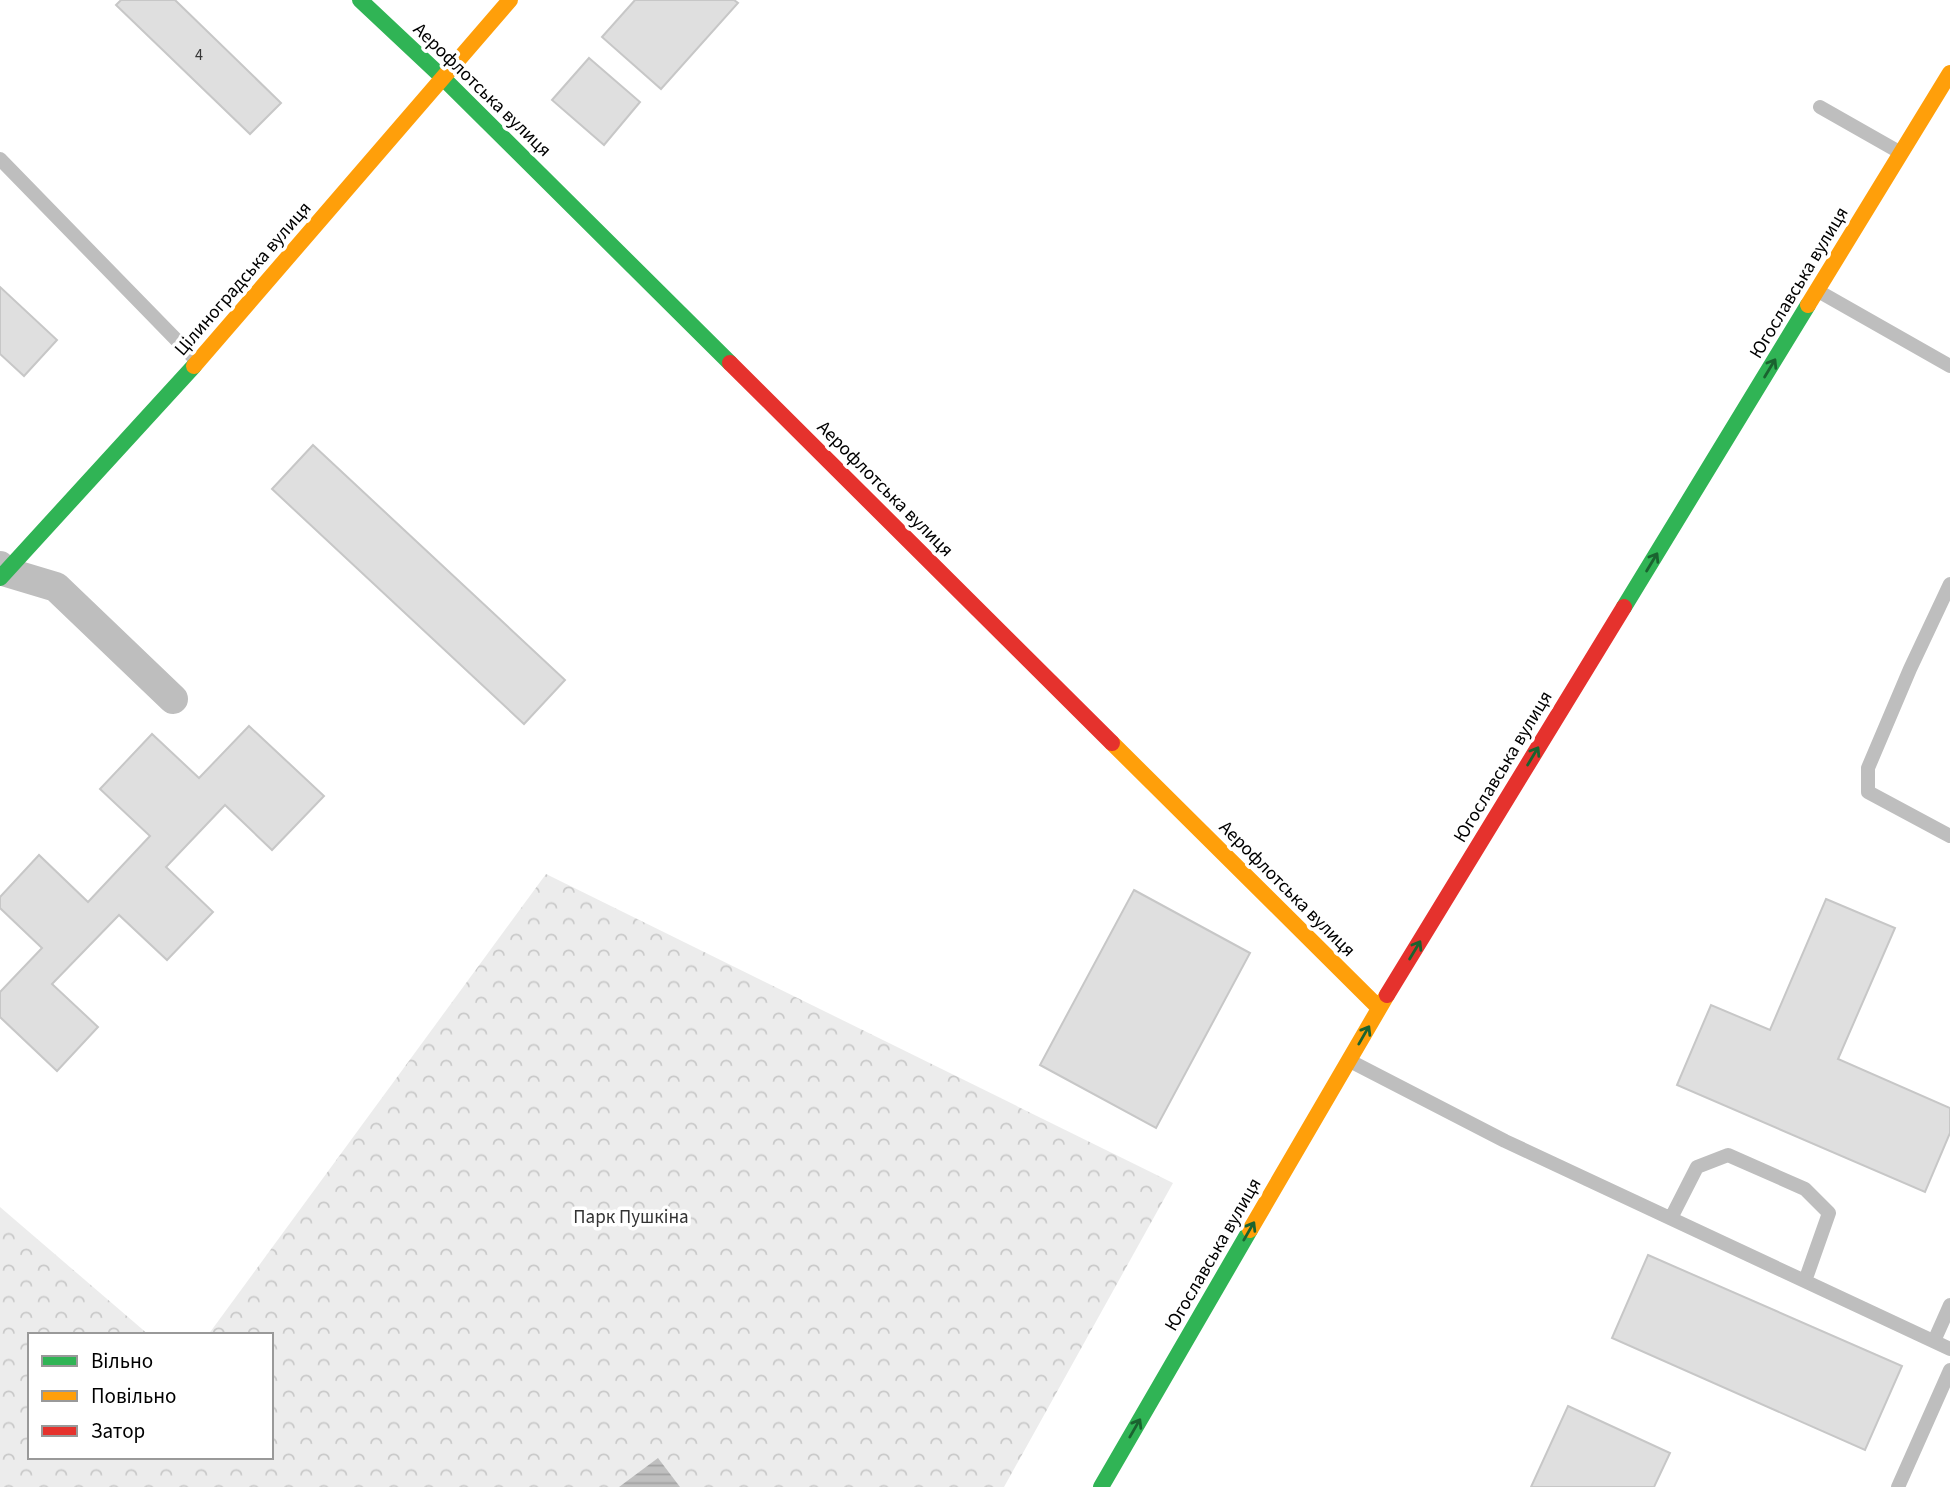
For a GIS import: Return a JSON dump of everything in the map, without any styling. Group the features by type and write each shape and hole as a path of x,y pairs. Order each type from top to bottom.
{"street":[{"name":"Аерофлотська вулиця","path":"360,0 442,77 1379,1009"},
{"name":"Цілиноградська вулиця","path":"2,572 198,362 510,0"},
{"name":"Югославська вулиця","path":"1101,1487 1379,1009 1950,73"},
{"path":"2,572 56,587 173,699"}],"lane":[{"path":"1820,107 1901,153"},
{"path":"0,159 198,362"},
{"path":"1817,291 1950,366"},
{"path":"1950,584 1868,768 1868,792 1950,836"},
{"path":"1349,1060 1506,1141 1950,1349"},
{"path":"1671,1219 1697,1167 1728,1155 1805,1189 1829,1213 1805,1282"},
{"path":"1934,1341 1950,1305"},
{"path":"1898,1487 1949,1373"}],"green space":[{"name":"Парк Пушкіна","path":"546,874 1173,1183 1004,1487 0,1487 0,1207 147,1333 28,1333 28,1459 273,1459 273,1333 209,1333"}],"shaded area":[{"path":"658,1458 680,1487 619,1487"}],"building":[{"path":"121,0 175,0 281,103 250,134 116,5"},
{"path":"635,0 734,0 738,3 661,89 602,37"},
{"path":"589,58 640,102 604,145 552,100"},
{"path":"0,287 57,340 24,376 0,354"},
{"path":"313,445 565,680 524,724 272,489"},
{"path":"249,726 324,796 272,850 225,805 166,867 213,912 167,960 119,915 52,984 98,1027 57,1071 0,1017 0,992 42,948 0,908 0,897 39,855 88,902 150,836 100,789 152,734 199,778"},
{"path":"1134,890 1250,953 1156,1128 1040,1065"},
{"path":"1826,899 1895,928 1838,1059 1950,1108 1950,1133 1925,1192 1677,1085 1711,1005 1770,1030"},
{"path":"1648,1255 1902,1366 1865,1450 1612,1338"},
{"path":"1568,1406 1670,1453 1654,1487 1531,1487"}],"traffic: fast":[{"path":"360,0 442,77 730,363"},
{"path":"1624,607 1808,305"},
{"path":"0,578 194,366"},
{"path":"1101,1487 1250,1230"}],"traffic: slow":[{"path":"194,366 510,0"},
{"path":"1808,305 1950,73"},
{"path":"1112,743 1379,1008"},
{"path":"1250,1230 1387,995"}],"traffic: jam":[{"path":"730,363 1112,743"},
{"path":"1387,995 1624,607"}]}
